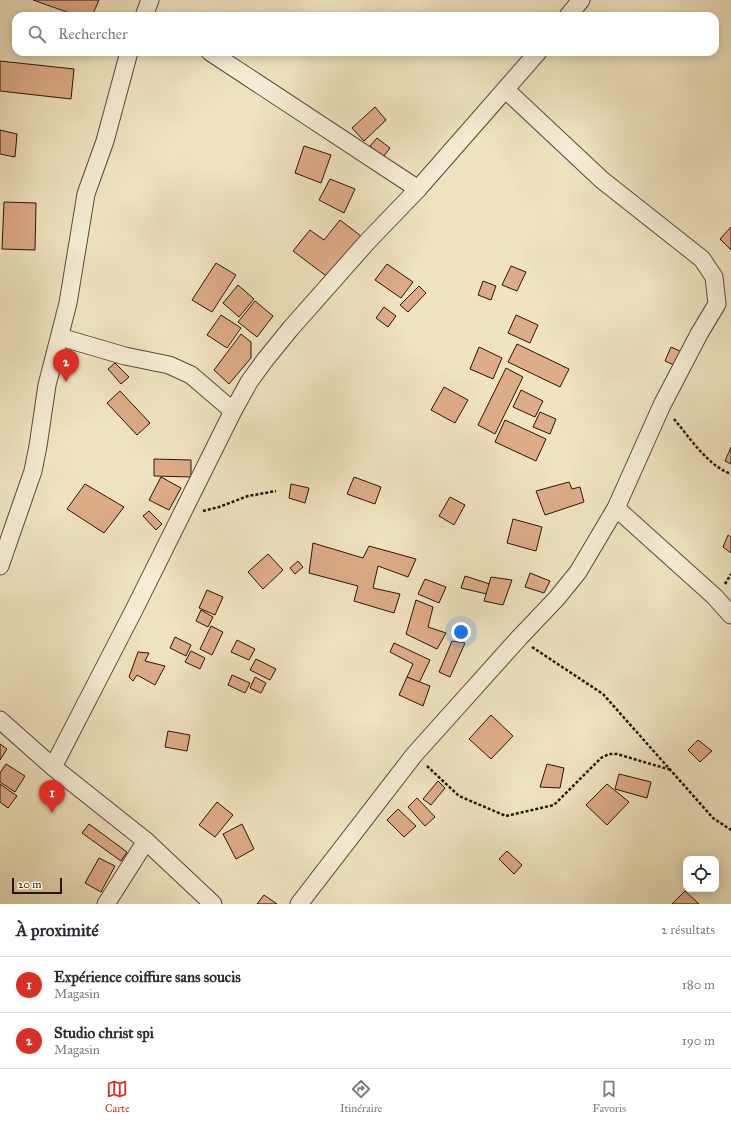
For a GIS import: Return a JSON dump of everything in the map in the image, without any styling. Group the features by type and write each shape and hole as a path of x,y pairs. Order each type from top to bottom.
{"street":[{"path":"571,12 581,0"},
{"path":"0,566 34,471 47,385 68,303 86,194 105,141 128,56"},
{"path":"216,56 418,190"},
{"path":"53,767 233,411 257,371 291,328 368,241 418,190 535,56"},
{"path":"299,904 414,755 557,598 578,572 616,508 662,405 699,334 717,304 714,277 702,259 602,180 506,90"},
{"path":"60,337 125,356 169,365 191,375 233,411"},
{"path":"616,508 716,597 731,615"},
{"path":"0,720 53,767 146,841 213,904"},
{"path":"106,904 146,841"}],"path":[{"path":"662,405 708,458 725,472 731,474"},
{"path":"180,516 219,507 248,496 276,491"},
{"path":"519,638 603,694 713,818 731,830"},
{"path":"414,755 459,796 506,816 554,805 601,758 608,754 617,754 670,770"}],"building":[{"path":"33,0 99,0 94,12 67,12"},
{"path":"0,61 74,69 71,99 0,91"},
{"path":"375,107 386,120 364,141 352,128"},
{"path":"0,130 17,134 15,157 0,154"},
{"path":"377,138 390,148 383,157 370,146"},
{"path":"304,146 331,155 321,183 295,173"},
{"path":"330,179 355,189 344,213 319,200"},
{"path":"4,202 36,203 35,250 2,249"},
{"path":"340,220 361,236 329,278 293,251 310,230 324,240"},
{"path":"731,227 731,250 720,239"},
{"path":"216,263 236,275 212,312 192,300"},
{"path":"387,264 413,282 401,298 375,280"},
{"path":"511,266 526,272 517,291 502,285"},
{"path":"483,281 496,286 491,300 478,295"},
{"path":"238,285 254,299 239,317 223,303"},
{"path":"419,286 426,293 408,312 400,305"},
{"path":"255,301 273,316 257,337 238,322"},
{"path":"384,307 396,316 388,327 376,318"},
{"path":"221,315 241,328 227,348 207,335"},
{"path":"516,315 538,325 530,343 508,333"},
{"path":"241,334 251,342 251,358 229,384 214,370"},
{"path":"517,344 569,369 560,387 508,362"},
{"path":"479,347 502,358 493,379 470,369"},
{"path":"671,347 682,352 676,366 665,361"},
{"path":"115,363 129,377 121,384 108,369"},
{"path":"506,368 523,377 495,434 478,425"},
{"path":"444,387 468,400 455,423 431,410"},
{"path":"521,390 543,401 535,417 513,407"},
{"path":"120,391 150,423 137,435 107,403"},
{"path":"540,412 556,419 550,434 533,427"},
{"path":"505,420 546,439 536,461 495,442"},
{"path":"731,447 731,464 725,461"},
{"path":"154,459 191,460 191,477 154,476"},
{"path":"161,477 181,488 169,510 149,500"},
{"path":"354,477 381,487 375,504 347,494"},
{"path":"569,482 572,489 580,487 584,502 545,515 536,491"},
{"path":"85,484 124,507 104,533 67,509"},
{"path":"291,484 309,488 305,503 289,498"},
{"path":"450,497 465,505 454,525 439,516"},
{"path":"149,511 162,524 156,530 143,516"},
{"path":"513,519 542,527 536,551 507,543"},
{"path":"728,535 731,537 731,553 723,547"},
{"path":"313,543 363,558 369,546 416,559 408,577 378,566 373,588 400,594 394,613 354,601 358,586 309,573"},
{"path":"268,554 283,570 263,589 248,572"},
{"path":"298,561 303,567 295,574 290,568"},
{"path":"530,573 550,581 544,593 525,587"},
{"path":"465,576 493,585 491,595 461,588"},
{"path":"491,577 512,580 503,605 484,601"},
{"path":"425,579 446,587 439,603 418,594"},
{"path":"207,590 223,597 215,615 199,608"},
{"path":"416,600 433,607 428,627 446,633 437,649 406,634"},
{"path":"201,610 213,617 208,627 196,621"},
{"path":"211,626 223,632 212,655 200,649"},
{"path":"175,637 191,645 186,656 170,648"},
{"path":"237,640 255,649 249,660 231,652"},
{"path":"452,641 465,643 450,677 439,672"},
{"path":"394,643 430,660 419,683 407,677 413,664 390,652"},
{"path":"191,651 205,658 200,669 185,662"},
{"path":"138,652 149,653 145,661 165,666 155,685 137,675 133,681 129,677"},
{"path":"256,659 276,669 270,680 250,670"},
{"path":"232,675 250,683 245,693 228,685"},
{"path":"255,677 266,683 261,693 250,688"},
{"path":"407,677 430,686 423,706 399,695"},
{"path":"491,715 513,736 491,759 469,739"},
{"path":"168,731 190,735 187,751 165,747"},
{"path":"698,740 712,751 700,762 688,750"},
{"path":"0,744 7,749 0,760"},
{"path":"6,764 25,776 15,792 0,782 0,773"},
{"path":"547,764 564,768 560,788 540,787"},
{"path":"619,774 651,782 647,798 615,789"},
{"path":"438,781 445,788 431,805 423,799"},
{"path":"0,784 17,796 8,808 0,802"},
{"path":"607,784 629,802 607,825 586,805"},
{"path":"417,798 435,817 425,826 408,807"},
{"path":"217,802 233,815 215,837 199,825"},
{"path":"398,809 416,826 404,837 387,820"},
{"path":"89,824 127,852 121,861 82,833"},
{"path":"242,824 254,849 236,859 223,834"},
{"path":"507,851 522,865 514,874 499,859"},
{"path":"99,858 115,866 101,892 85,883"},
{"path":"684,892 686,892 699,904 672,904"},
{"path":"264,895 277,904 257,904"}],"place":[{"name":"Studio christ spi","path":"66,382"},
{"name":"Expérience coiffure sans soucis","path":"52,813"}]}
